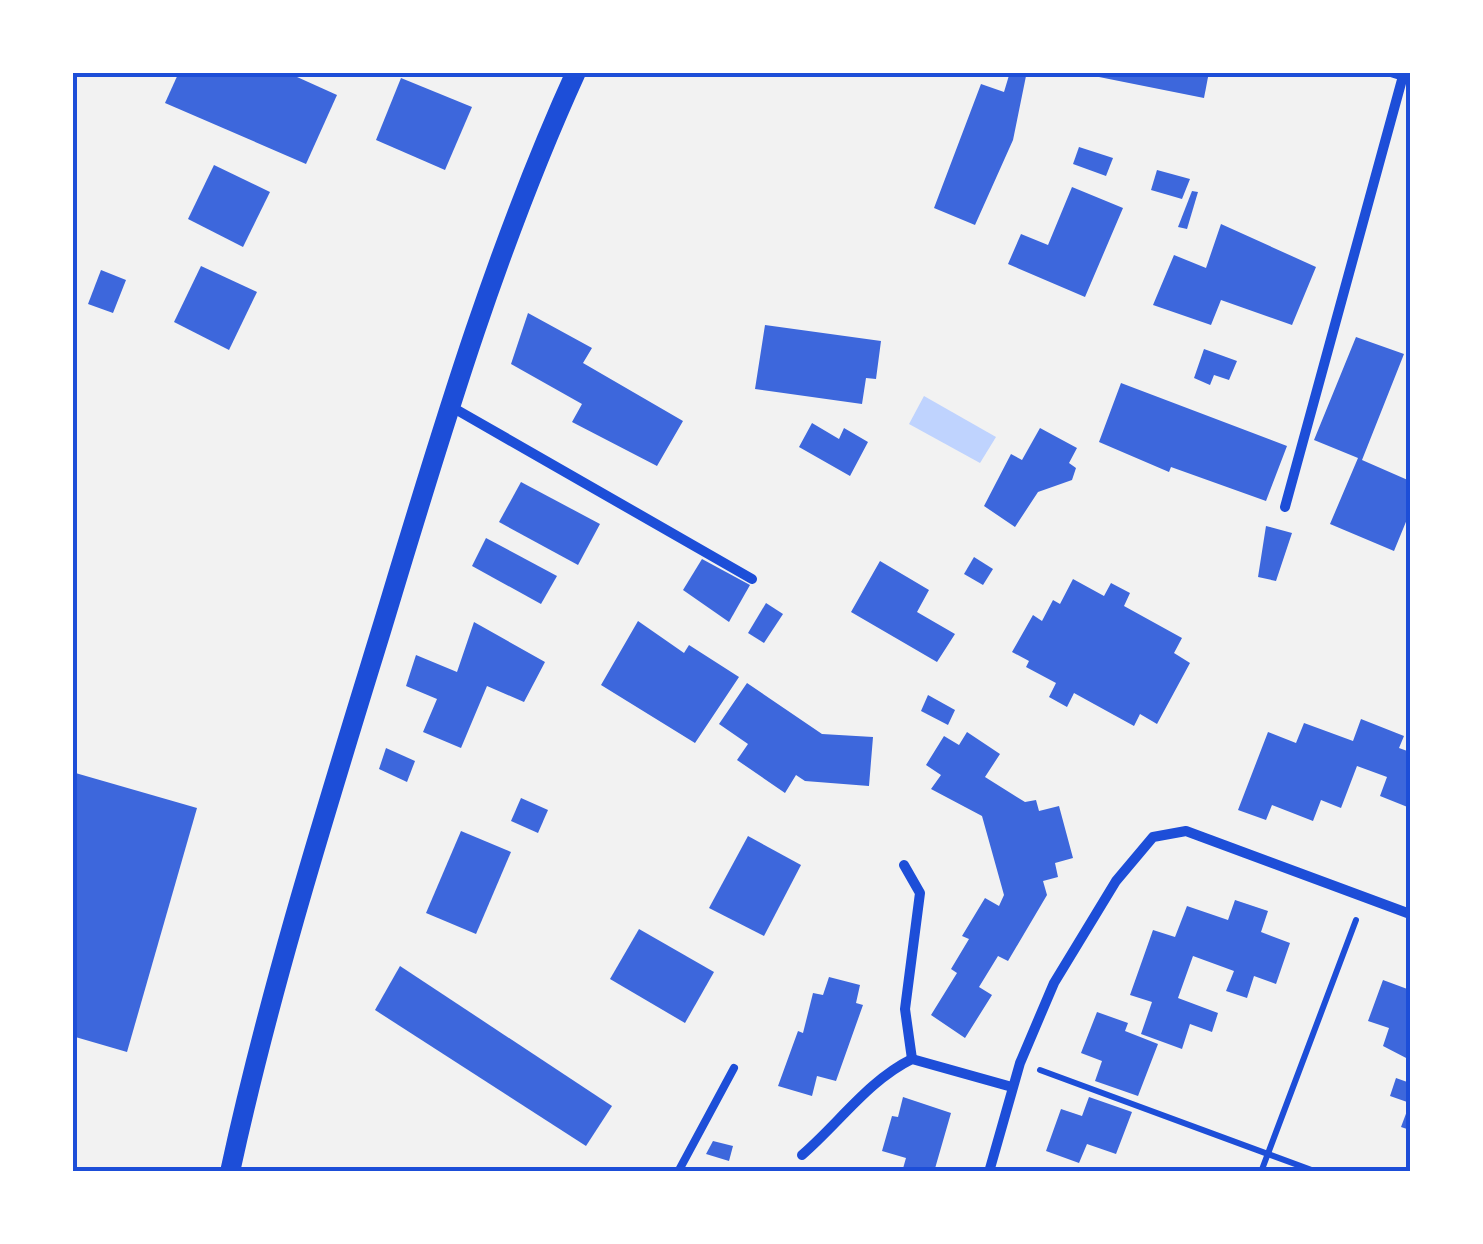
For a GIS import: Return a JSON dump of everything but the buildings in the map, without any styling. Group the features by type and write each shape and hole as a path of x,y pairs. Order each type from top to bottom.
{"main road":[{"path":"234,1170 263,1021 449,406 547,136 576,72"}],"street":[{"path":"1285,507 1402,76"},
{"path":"449,406 752,579"},
{"path":"989,1172 1020,1063 1054,983 1116,881 1153,837 1186,831 1410,914"},
{"path":"904,866 920,893 905,1008 912,1059"},
{"path":"802,1155 843,1120 884,1073 912,1059 1012,1087"}],"lane":[{"path":"678,1172 734,1068"}],"path":[{"path":"1261,1172 1365,898"},
{"path":"1020,1063 1317,1172"}],"water":[{"path":"924,396 996,437 980,463 909,424"}]}
